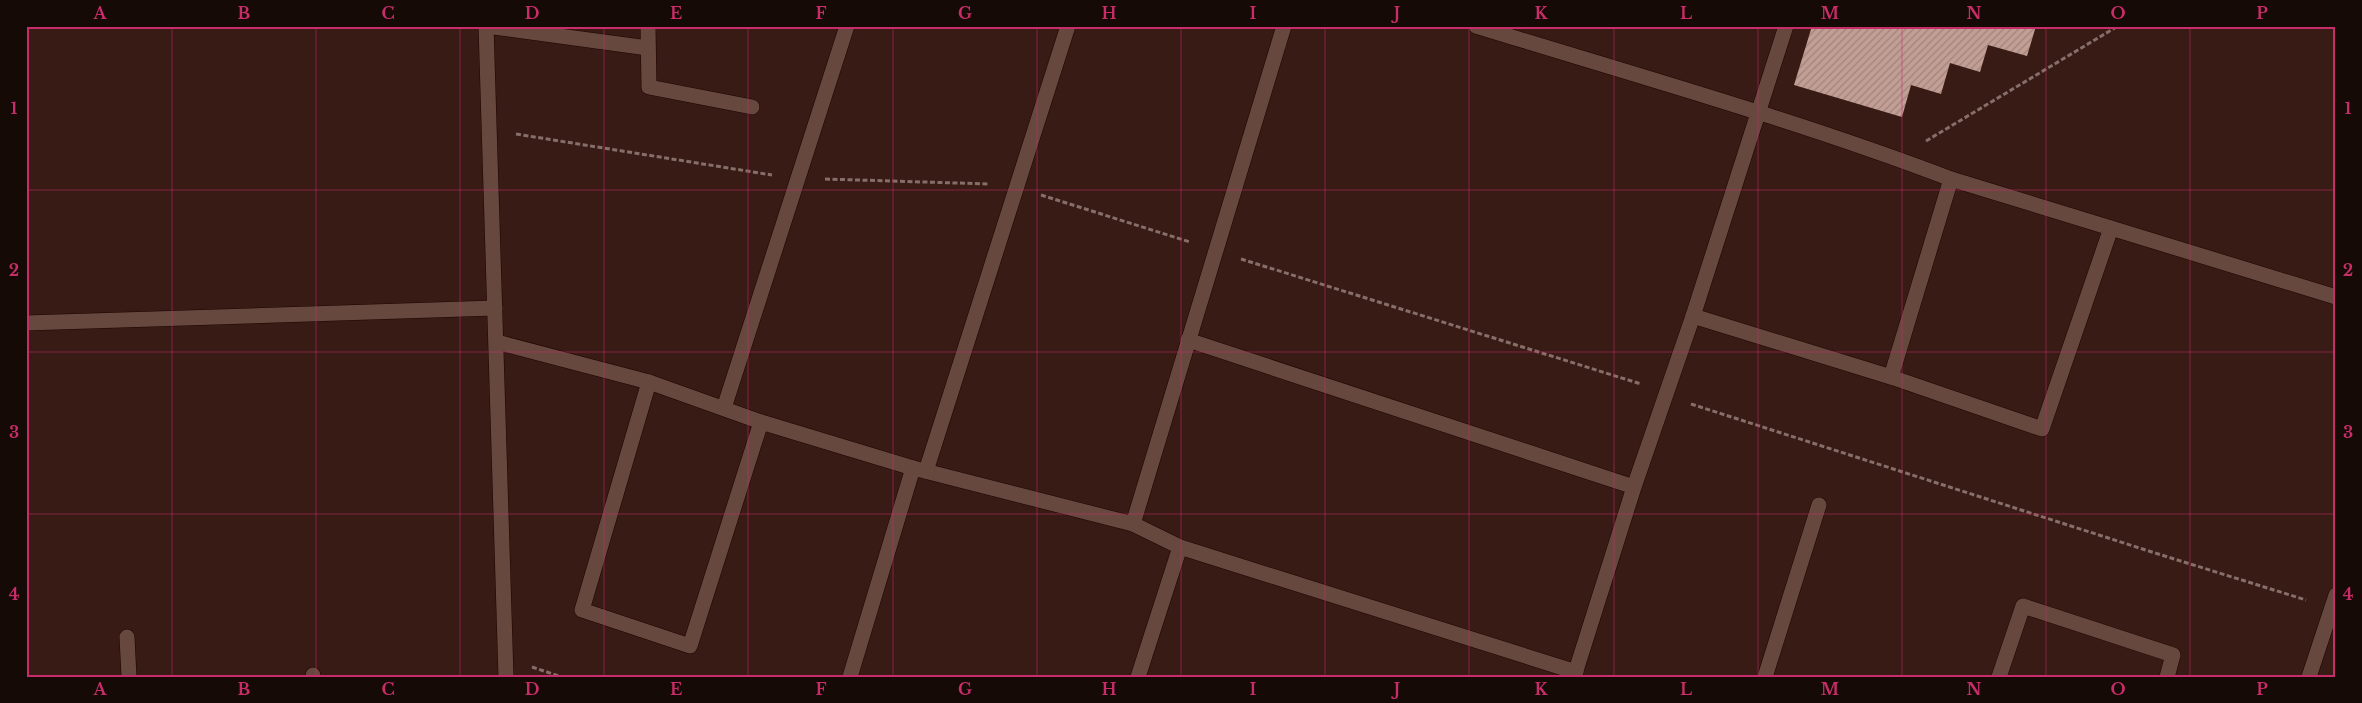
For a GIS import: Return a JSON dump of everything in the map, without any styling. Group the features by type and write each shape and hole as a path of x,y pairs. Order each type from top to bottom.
{"street":[{"path":"506,677 486,26 648,48"},
{"path":"648,26 649,87 752,107"},
{"path":"724,408 847,26"},
{"path":"850,677 1068,26"},
{"path":"1133,524 1284,26"},
{"path":"1476,26 1759,113 1897,158 1951,179 2336,297"},
{"path":"497,342 649,382 761,422 920,469 1133,524 1180,547 1575,674 1634,487 1759,113 1786,26"},
{"path":"1891,377 1951,179"},
{"path":"1692,316 1891,377 2042,429 2111,228"},
{"path":"26,323 495,308"},
{"path":"1188,340 1634,487"},
{"path":"649,382 582,610 690,646 761,422"},
{"path":"1764,677 1819,505"},
{"path":"1138,677 1180,547"},
{"path":"2309,677 2334,601"},
{"path":"1999,677 2023,606 2174,655 2167,677"},
{"path":"127,637 129,677"}],"path":[{"path":"1897,158 2118,26"},
{"path":"509,133 798,178 997,184 1015,188 1666,394 2155,553 2334,601"}],"building":[{"path":"1812,26 2036,26 2027,56 1988,45 1980,72 1950,63 1941,94 1911,85 1902,117 1794,85"}]}
